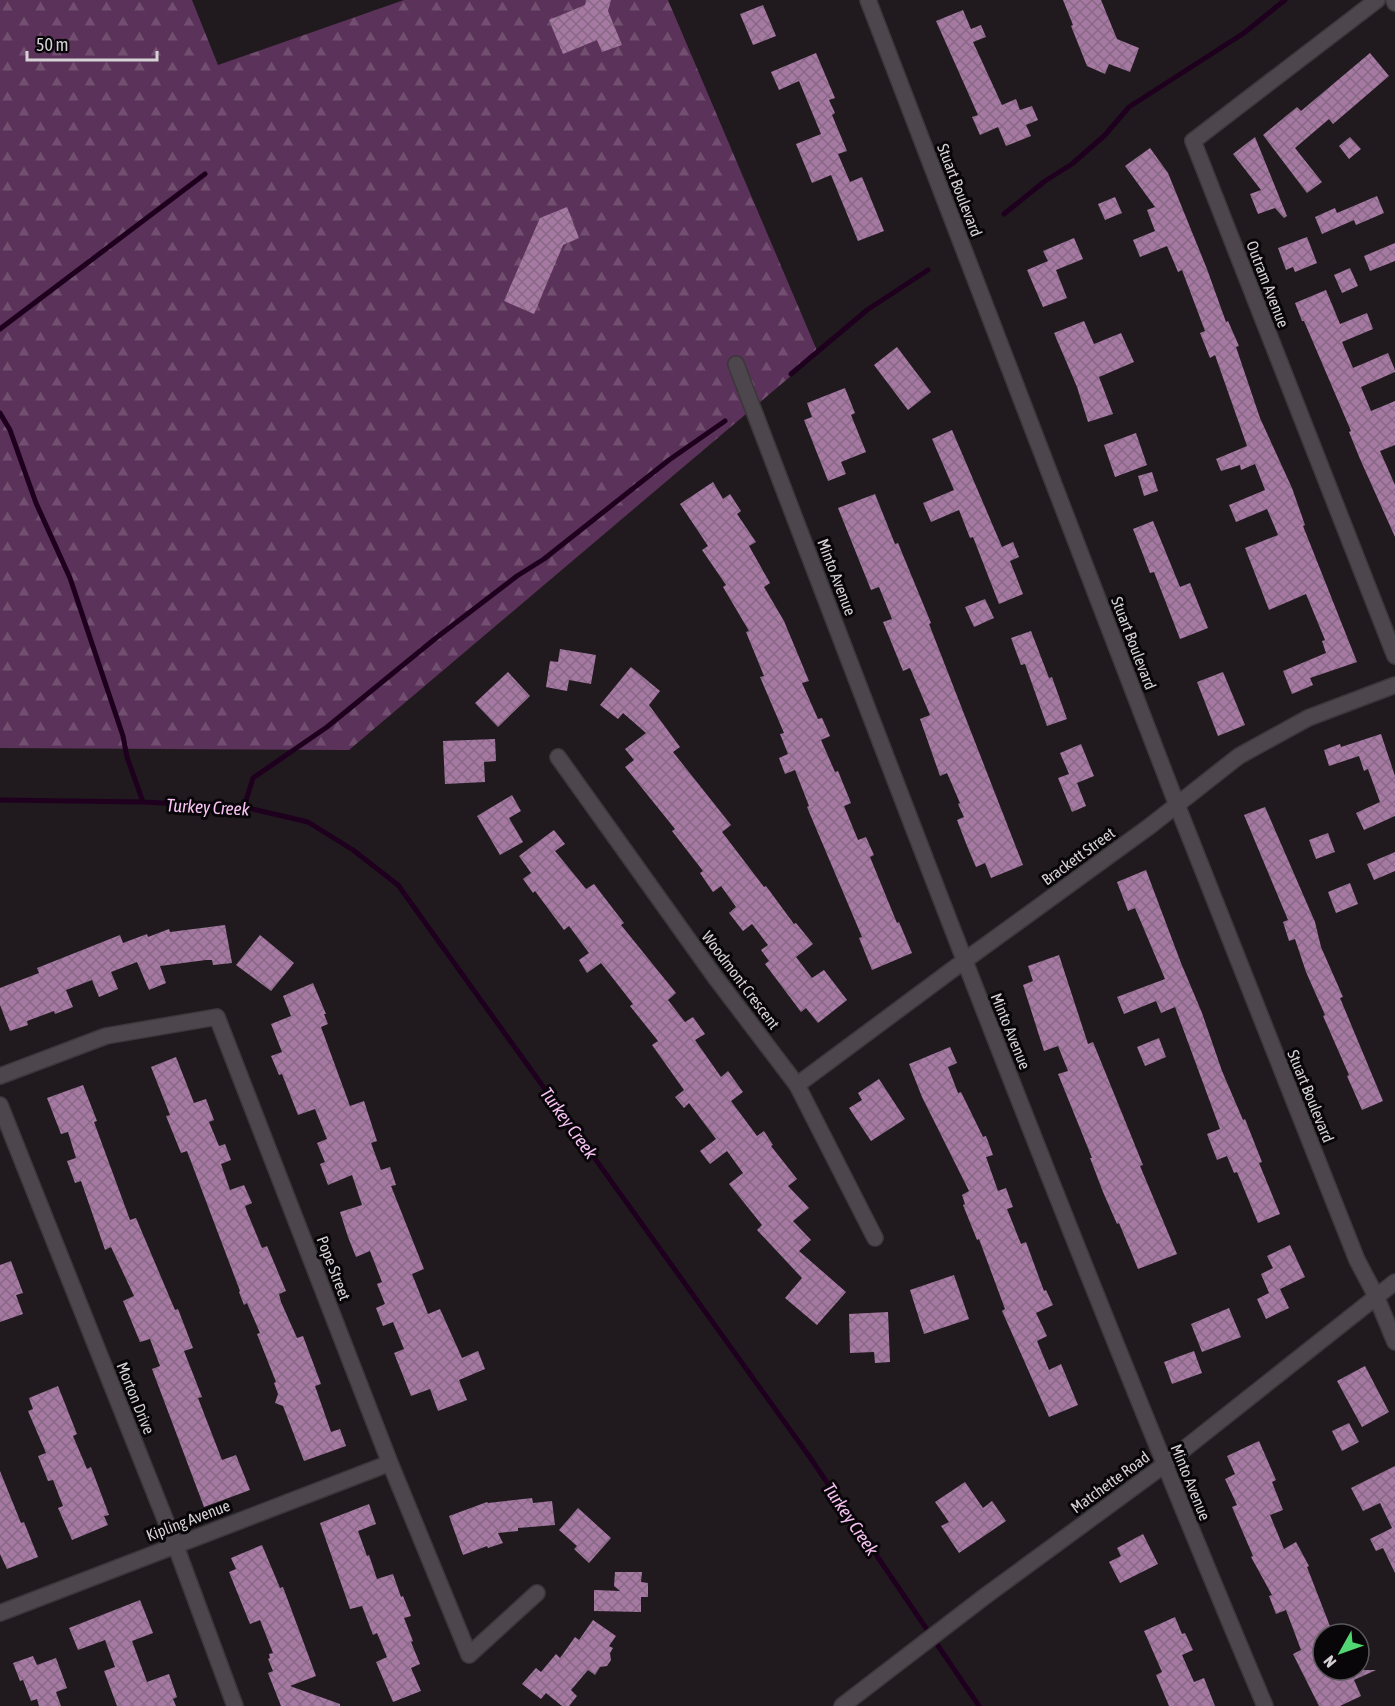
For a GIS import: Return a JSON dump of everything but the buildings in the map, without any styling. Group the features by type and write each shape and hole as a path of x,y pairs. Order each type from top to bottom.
{"street":[{"name":"Stuart Boulevard","path":"868,0 1178,805 1357,1260 1376,1296 1395,1342"},
{"name":"Outram Avenue","path":"1377,0 1193,141 1395,656"},
{"name":"Minto Avenue","path":"736,363 964,961 1164,1465 1265,1706"},
{"name":"Brackett Street","path":"797,1084 1150,826 1239,756 1308,718 1395,685"},
{"name":"Woodmont Crescent","path":"558,757 715,977 797,1084 875,1238"},
{"name":"Pope Street","path":"0,1076 106,1036 217,1017 390,1463 469,1656 537,1593"},
{"name":"Morton Drive","path":"0,1105 175,1544 235,1706"},
{"name":"Matchette Road","path":"842,1706 984,1597 1164,1465 1395,1282"},
{"name":"Kipling Avenue","path":"0,1613 390,1463"}],"green space":[{"path":"0,0 192,0 218,65 404,0 668,0 818,353 349,750 0,748"}],"waterway":[{"path":"1004,214 1045,181 1072,164 1105,135 1129,107 1244,33 1285,0"},
{"path":"0,329 205,174"},
{"path":"791,374 867,310 928,270"},
{"path":"0,413 10,430 36,503 70,578 143,802"},
{"path":"244,807 253,778 327,727 436,638 517,576 544,559 669,460 725,421"},
{"name":"Turkey Creek","path":"0,800 143,802 244,807 308,822 353,850 398,885 809,1456 979,1706"}]}
